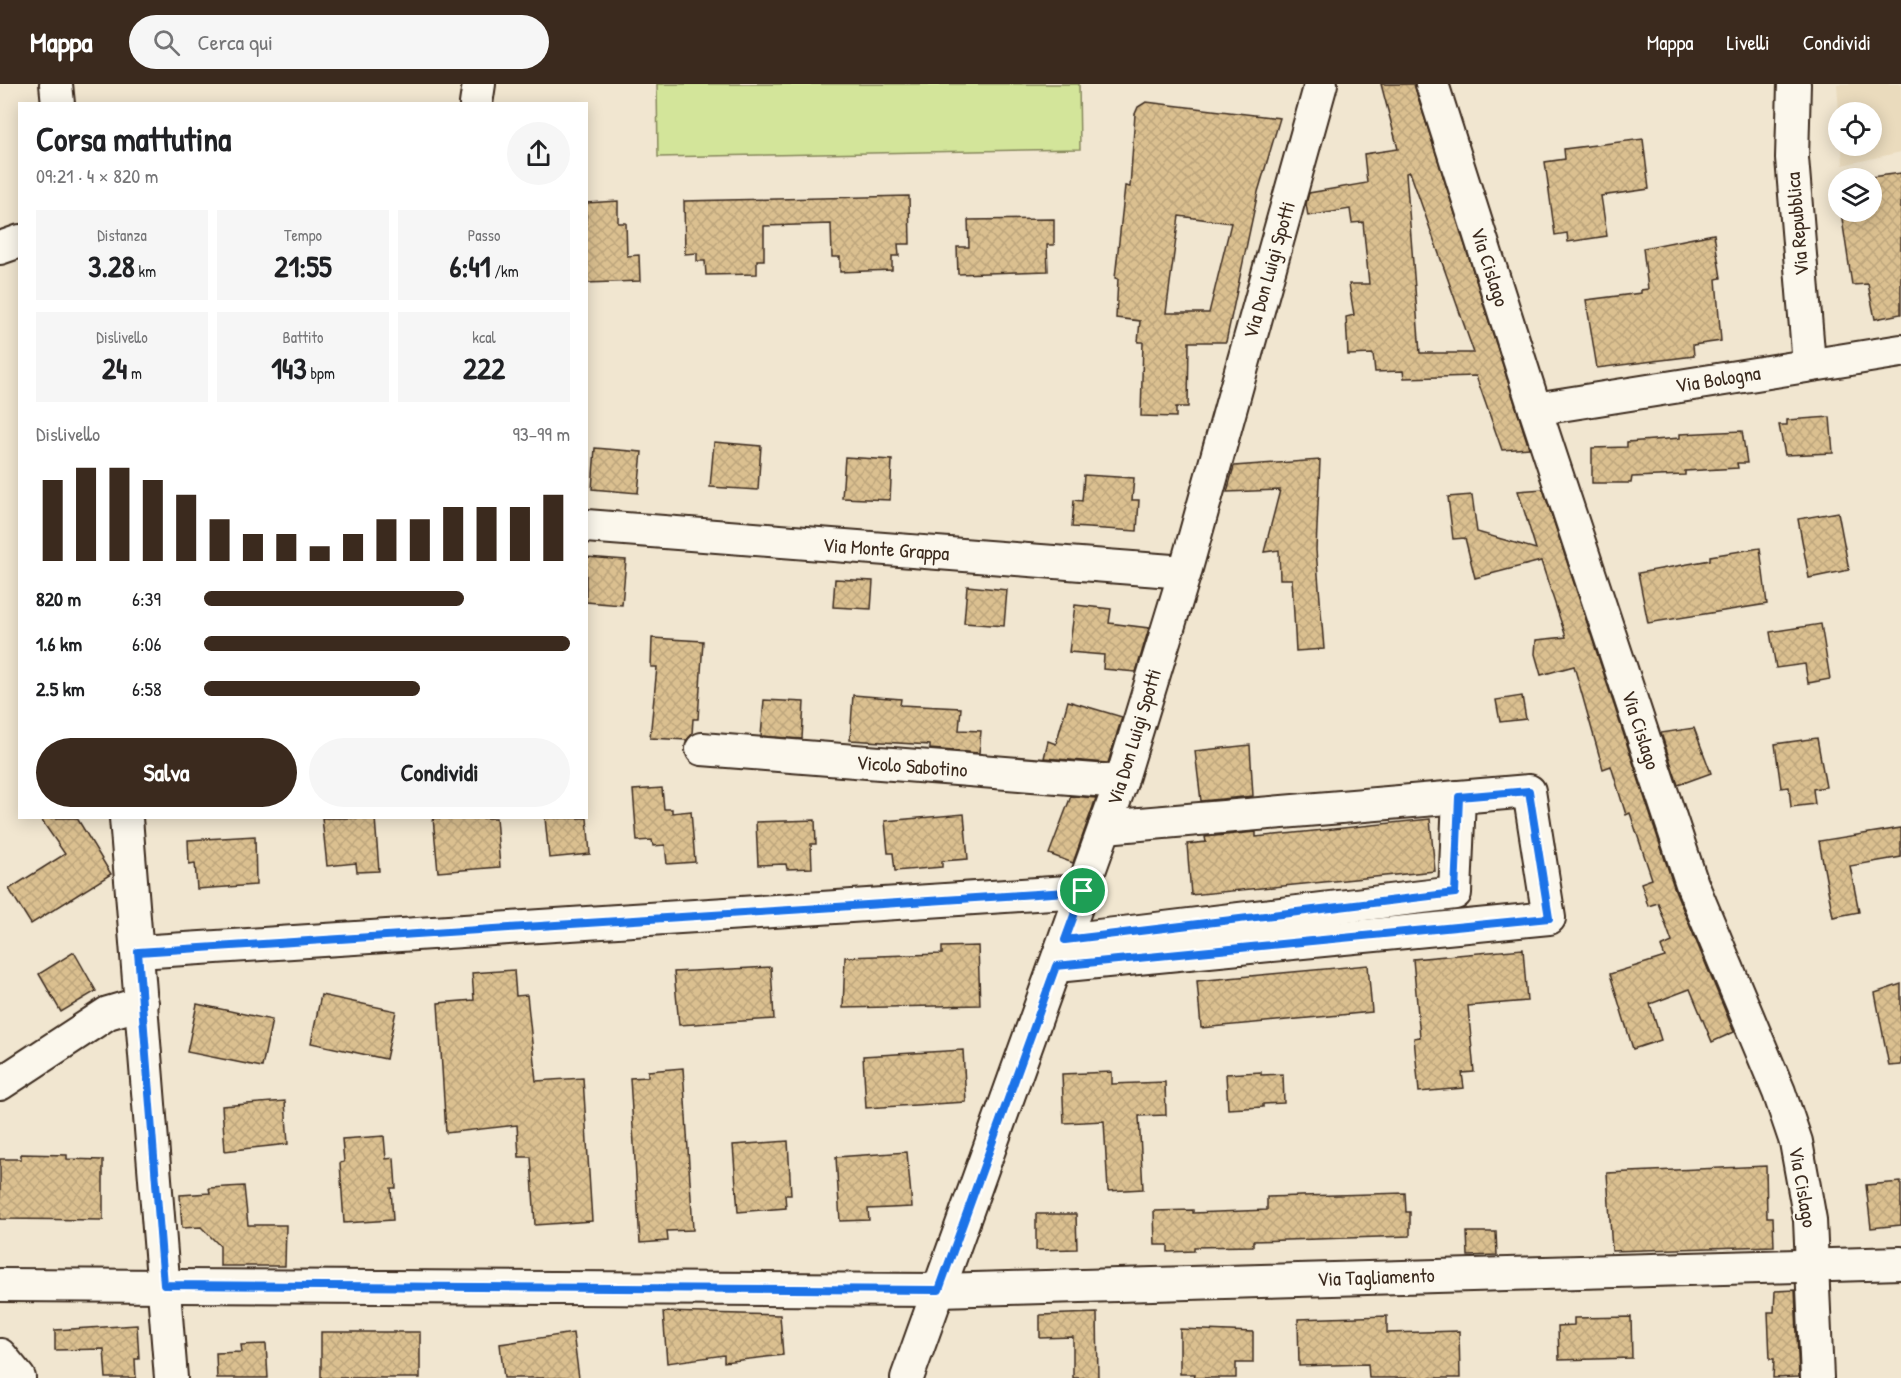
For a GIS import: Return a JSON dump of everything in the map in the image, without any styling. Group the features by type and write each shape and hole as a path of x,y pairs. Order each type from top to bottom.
{"street":[{"path":"56,84 58,102"},
{"path":"476,102 479,84"},
{"name":"Via Don Luigi Spotti","path":"908,1378 1121,782 1185,572 1322,84"},
{"name":"Via Cislago","path":"1432,84 1535,409 1692,884 1788,1117 1807,1194 1813,1264 1817,1378"},
{"name":"Via Repubblica","path":"1794,84 1792,158 1809,364"},
{"path":"0,248 18,242"},
{"name":"Via Bologna","path":"1535,409 1901,351"},
{"name":"Via Monte Grappa","path":"588,526 1185,572"},
{"name":"Vicolo Sabotino","path":"702,749 1121,782"},
{"path":"1060,953 1549,918 1529,791 1105,827"},
{"path":"1060,953 1455,893 1459,797"},
{"path":"126,819 171,1378"},
{"path":"138,952 1083,891"},
{"path":"0,1084 108,1013 142,1004"},
{"name":"Via Tagliamento","path":"0,1285 939,1290 1901,1263"},
{"path":"0,1355 19,1378"}],"shaded area":[{"path":"1837,84 1901,84 1901,152 1843,165 1843,156 1882,156 1882,102 1838,102"}],"green space":[{"path":"657,84 1079,84 1080,149 658,157"}],"building":[{"path":"1381,84 1414,84 1529,448 1502,450 1476,376 1404,378 1403,371 1375,372 1373,354 1348,355 1346,317 1354,315 1349,284 1369,284 1363,222 1352,223 1350,209 1308,216 1306,204 1309,193 1367,183 1364,154 1398,149","holes":["1410,172 1474,353 1420,353 1406,173"]},
{"path":"1146,102 1280,118 1258,192 1226,342 1189,342 1188,407 1176,407 1176,417 1141,416 1143,342 1138,342 1140,321 1116,318 1118,279 1115,278 1125,186 1130,187 1135,114 1138,107","holes":["1179,216 1231,223 1209,313 1166,313"]},
{"path":"1643,139 1649,189 1601,196 1607,236 1568,242 1567,233 1555,235 1545,162 1565,159 1564,149"},
{"path":"1901,173 1901,314 1875,319 1868,284 1852,285 1843,222 1882,222 1882,176"},
{"path":"909,196 910,244 898,244 899,256 892,256 892,270 840,272 840,257 832,257 831,224 764,226 764,260 757,260 757,274 706,275 705,261 697,261 697,253 685,254 684,201"},
{"path":"618,201 618,223 626,223 627,256 639,255 640,281 588,283 588,203"},
{"path":"1054,219 1054,245 1047,245 1048,271 958,274 957,247 969,247 968,220"},
{"path":"1714,234 1721,278 1716,279 1721,341 1693,345 1694,356 1597,368 1586,300 1641,293 1641,290 1648,289 1643,248"},
{"path":"1830,417 1833,453 1785,455 1779,425 1787,425 1787,420"},
{"path":"1742,431 1747,463 1737,463 1738,468 1685,471 1685,475 1632,477 1631,483 1592,483 1592,448 1627,447 1627,442 1680,438 1680,434"},
{"path":"714,442 761,446 758,490 710,487"},
{"path":"595,448 642,452 638,493 592,489"},
{"path":"845,457 892,460 890,500 842,498"},
{"path":"1320,460 1316,550 1324,649 1296,651 1292,579 1280,579 1279,550 1264,552 1280,490 1227,492 1234,466"},
{"path":"1084,475 1134,478 1132,500 1139,500 1137,531 1072,527 1074,500 1082,501"},
{"path":"1543,489 1675,890 1734,1032 1712,1042 1690,989 1650,1004 1661,1040 1633,1049 1610,974 1665,957 1661,947 1672,942 1658,903 1648,906 1641,883 1652,879 1630,813 1626,815 1611,766 1603,769 1574,666 1541,675 1535,654 1536,640 1566,637 1541,561 1475,578 1465,538 1453,539 1448,497 1472,495 1477,532 1536,549 1518,491"},
{"path":"1838,512 1849,570 1809,578 1798,519"},
{"path":"1760,548 1767,604 1648,623 1638,573 1710,560 1710,556"},
{"path":"588,557 626,560 622,605 588,602"},
{"path":"835,579 873,581 871,609 833,607"},
{"path":"967,586 1007,590 1004,626 964,623"},
{"path":"1075,605 1111,609 1109,623 1149,628 1136,672 1103,669 1104,655 1069,652"},
{"path":"1821,624 1830,679 1808,683 1805,664 1776,668 1770,632"},
{"path":"652,638 703,641 698,719 693,719 692,734 687,740 650,738 657,667 651,667"},
{"path":"853,695 901,699 900,705 961,708 959,730 981,731 979,753 930,749 930,745 850,740"},
{"path":"1522,696 1526,719 1500,722 1496,700"},
{"path":"764,700 804,702 802,739 761,736"},
{"path":"1068,701 1122,717 1108,763 1044,758 1048,741 1056,744"},
{"path":"1694,728 1711,773 1678,785 1661,733"},
{"path":"1817,738 1826,787 1813,789 1815,804 1791,807 1789,787 1781,788 1775,744"},
{"path":"1250,745 1253,796 1201,801 1195,751"},
{"path":"662,788 664,809 672,809 672,813 691,811 695,862 667,864 665,845 653,846 652,840 637,841 633,790"},
{"path":"1071,796 1096,798 1073,863 1049,854"},
{"path":"964,814 968,859 942,861 942,867 895,871 893,853 888,853 885,821"},
{"path":"41,819 78,819 111,874 31,924 9,889 65,854"},
{"path":"322,819 375,819 379,871 357,872 356,863 327,866"},
{"path":"433,819 496,819 500,867 438,872"},
{"path":"545,819 587,819 590,854 549,858"},
{"path":"1430,819 1435,871 1191,895 1187,844 1206,842 1205,837 1256,832 1256,837"},
{"path":"815,820 816,844 811,844 812,868 787,869 786,864 758,865 756,822"},
{"path":"1901,828 1901,857 1850,866 1859,912 1833,917 1819,841"},
{"path":"255,836 256,885 197,889 195,863 189,864 188,840"},
{"path":"978,946 980,1005 843,1008 845,957 942,954 942,947"},
{"path":"1523,949 1527,1001 1468,1006 1474,1072 1462,1073 1464,1088 1419,1092 1414,1038 1420,1037 1413,959"},
{"path":"74,952 96,991 61,1012 39,974"},
{"path":"1368,965 1372,1012 1201,1028 1197,981"},
{"path":"771,967 774,1019 679,1025 674,972"},
{"path":"514,970 516,996 527,995 536,1081 583,1078 592,1221 535,1225 531,1157 519,1157 517,1125 446,1133 438,1003 474,1000 472,973"},
{"path":"1901,984 1901,1065 1889,1066 1875,993"},
{"path":"321,995 396,1011 386,1059 311,1043"},
{"path":"197,1004 272,1020 262,1067 187,1052"},
{"path":"963,1050 966,1102 866,1108 863,1056"},
{"path":"683,1068 693,1230 667,1231 668,1241 640,1243 630,1078 648,1077 648,1071"},
{"path":"1112,1072 1112,1084 1165,1082 1166,1115 1139,1116 1143,1189 1108,1191 1104,1121 1064,1123 1062,1074"},
{"path":"1261,1072 1261,1075 1283,1074 1284,1103 1228,1109 1226,1074"},
{"path":"285,1101 288,1144 225,1151 222,1106"},
{"path":"384,1136 386,1159 394,1158 396,1188 391,1188 393,1220 344,1223 340,1163 344,1162 342,1139"},
{"path":"788,1141 791,1195 785,1195 786,1208 738,1212 733,1145"},
{"path":"907,1152 912,1207 868,1209 869,1220 840,1221 836,1157"},
{"path":"21,1154 67,1155 67,1159 103,1160 103,1220 0,1219 0,1159 21,1159"},
{"path":"1766,1166 1767,1217 1773,1217 1774,1246 1612,1251 1607,1173"},
{"path":"1901,1182 1901,1225 1871,1228 1866,1185"},
{"path":"244,1186 248,1225 286,1225 285,1266 220,1266 220,1246 201,1227 182,1228 180,1195 210,1193 209,1188"},
{"path":"1405,1193 1406,1212 1410,1212 1410,1236 1253,1241 1253,1246 1194,1247 1194,1251 1168,1252 1168,1245 1155,1245 1154,1211 1193,1210 1193,1213 1267,1210 1267,1197"},
{"path":"1036,1214 1076,1214 1077,1249 1036,1250"},
{"path":"1467,1232 1496,1232 1497,1255 1468,1256"},
{"path":"1795,1290 1799,1377 1773,1378 1774,1359 1770,1359 1768,1312 1774,1312 1775,1291"},
{"path":"663,1312 780,1315 783,1355 724,1362 724,1355 667,1363"},
{"path":"1097,1313 1098,1378 1073,1378 1073,1337 1040,1338 1040,1315"},
{"path":"1387,1316 1387,1333 1459,1331 1460,1378 1369,1378 1368,1364 1299,1366 1298,1319"},
{"path":"1631,1317 1632,1358 1559,1360 1558,1326 1574,1325 1574,1318"},
{"path":"137,1325 139,1359 135,1359 136,1378 106,1378 104,1349 55,1350 55,1330"},
{"path":"1180,1329 1253,1332 1253,1363 1236,1363 1236,1378 1194,1378 1195,1374 1180,1374"},
{"path":"321,1332 420,1332 420,1378 321,1378"},
{"path":"573,1333 579,1378 504,1378 500,1344"},
{"path":"266,1344 268,1378 217,1378 216,1353 242,1352 241,1345"}],"route":[{"path":"1529,791 1549,918 1056,966 939,1290 164,1285 138,952 1083,891 1065,940 1455,893 1459,797 1529,791"}]}
